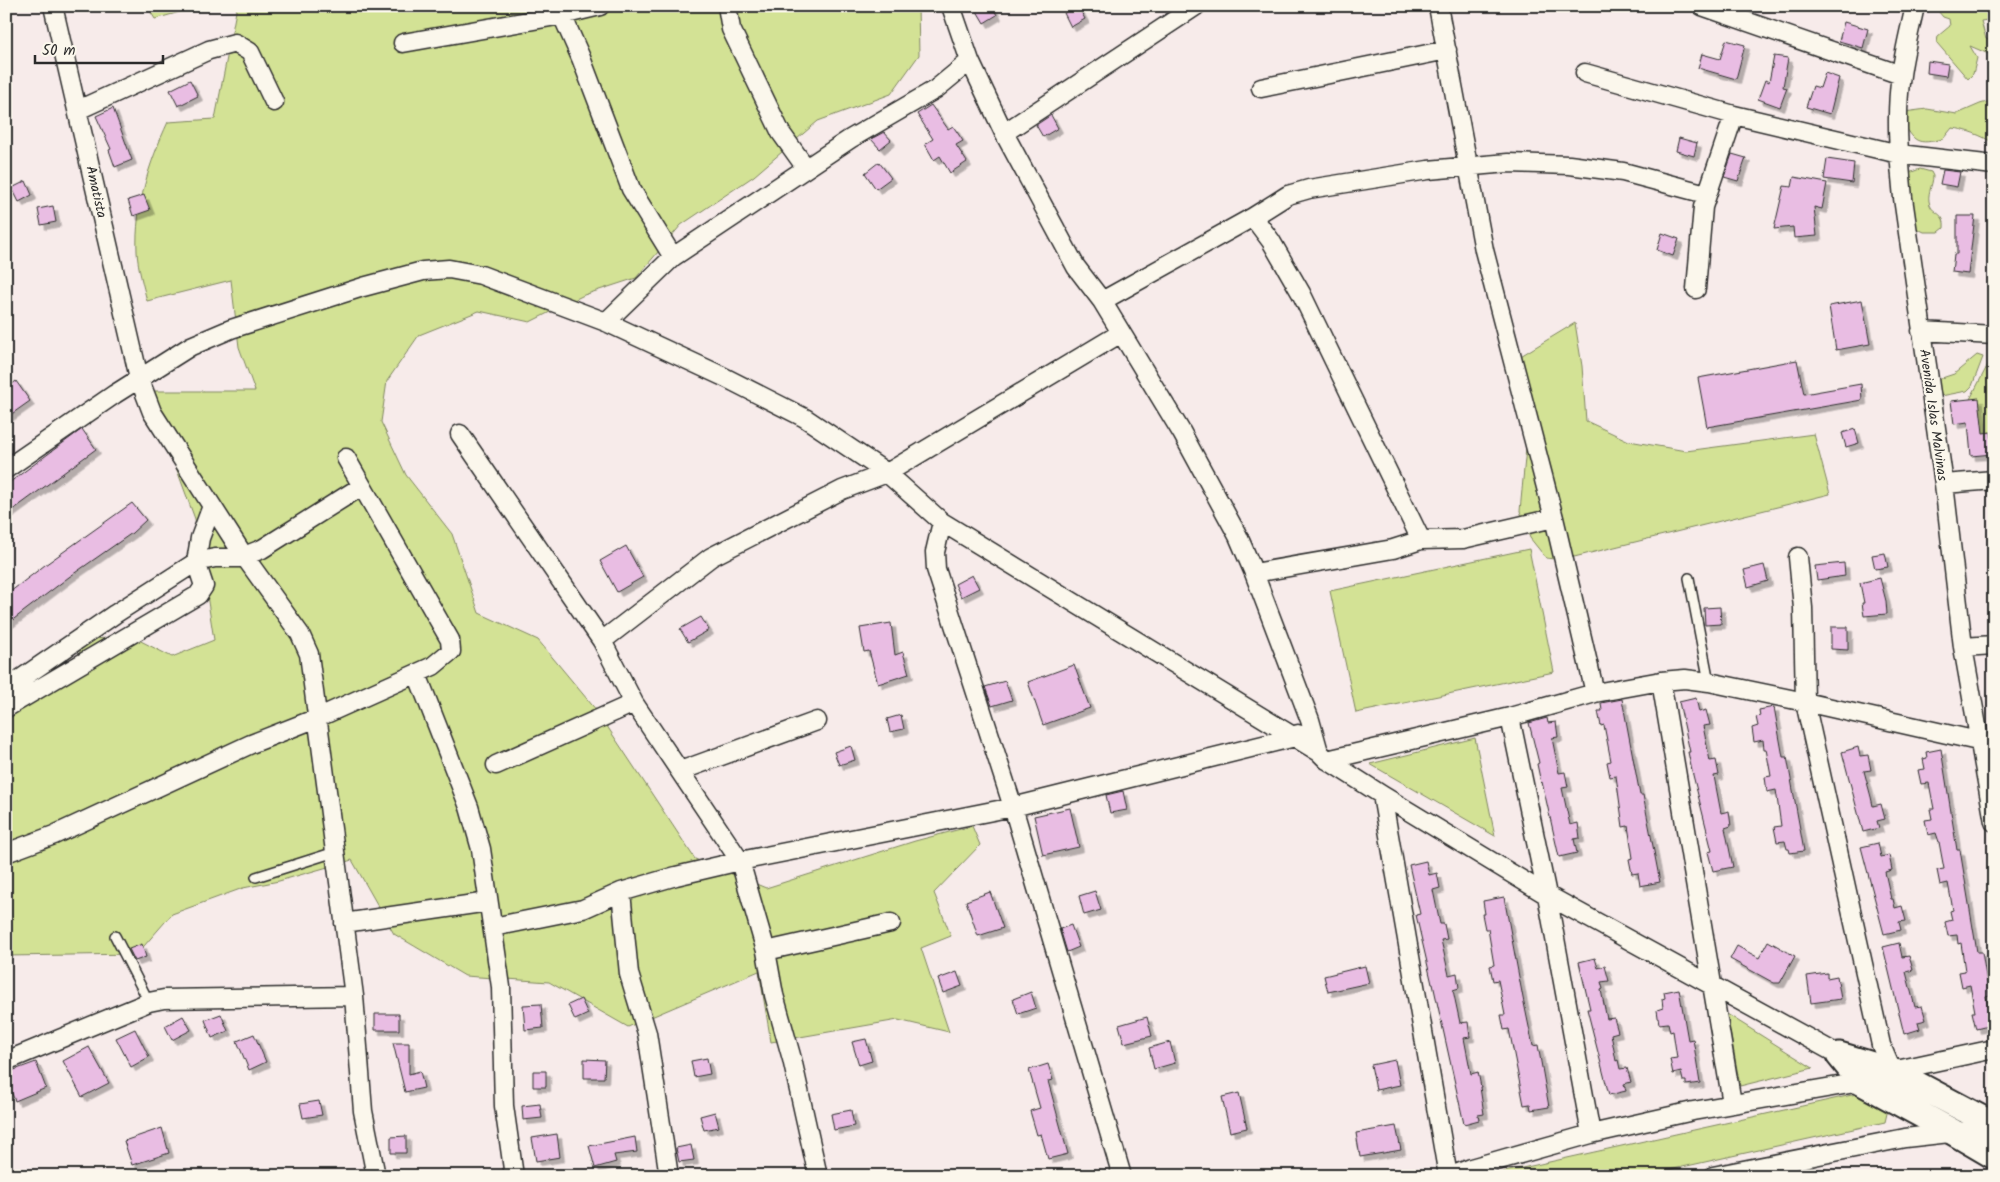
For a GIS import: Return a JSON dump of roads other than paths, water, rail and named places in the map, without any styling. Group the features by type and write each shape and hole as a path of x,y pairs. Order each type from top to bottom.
{"main road":[{"path":"1839,1055 1892,1071 1994,1127"},
{"path":"1839,1055 1861,1082 1994,1156"}],"street":[{"name":"Amatista","path":"53,6 139,378 152,412 244,556 300,634 309,654 354,996 364,1111 376,1176"},
{"path":"403,43 562,16 600,6"},
{"path":"727,6 731,29 781,133 806,168"},
{"path":"951,6 970,61 1004,133 1076,267 1102,300 1215,492 1238,536 1254,573 1323,756"},
{"path":"1004,133 1196,6"},
{"path":"1438,6 1484,250 1554,518 1595,694"},
{"path":"1702,6 1901,75"},
{"name":"Avenida Islas Malvinas","path":"1915,6 1901,75 1898,114 1899,154 1921,331 1944,484 1963,647 1986,745 1994,822"},
{"path":"562,16 581,58 631,189 674,257"},
{"path":"78,110 209,50 235,43 250,52 274,102"},
{"path":"1261,88 1447,50"},
{"path":"606,322 674,257 850,139 936,89 970,61"},
{"path":"1585,73 1734,115 1899,154 1994,165"},
{"path":"1696,289 1703,208 1706,194 1734,115"},
{"path":"1102,300 1253,218 1288,196 1309,190 1428,170 1508,163 1569,165 1623,172 1706,194"},
{"path":"1253,218 1271,241 1301,293 1421,540"},
{"path":"6,469 139,378 191,346 232,330 363,287 423,271 449,268 481,274 606,322 722,376 805,418 887,473 942,522 1295,737 1382,795 1547,895 1839,1055"},
{"path":"1921,331 1994,335"},
{"path":"602,641 711,557 842,490 887,473 1121,333"},
{"path":"460,434 602,641 634,703 740,861 766,951 774,995 792,1059 818,1176"},
{"path":"6,853 54,836 251,744 317,718 417,674 433,666 451,651 450,640 346,458"},
{"path":"1944,484 1994,480"},
{"path":"6,688 196,562 244,556 262,549 362,486"},
{"path":"6,708 198,595 204,586 196,562 200,538 212,506"},
{"path":"1254,573 1393,549 1421,540 1463,539 1554,518"},
{"path":"942,522 934,552 936,569 1013,808 1122,1176"},
{"path":"1798,557 1803,608 1805,702 1881,1045 1892,1071"},
{"path":"1963,647 1994,645"},
{"path":"417,674 469,806 481,848 501,987 504,1106 514,1176"},
{"path":"1323,756 1510,717 1595,694 1661,681 1685,679 1709,682 1805,702 1986,745"},
{"path":"1661,681 1732,1103"},
{"path":"496,765 634,703"},
{"path":"1510,717 1547,895 1591,1134"},
{"path":"492,927 583,909 621,892 676,876 740,861 1013,808 1295,737 1310,720"},
{"path":"680,772 817,721"},
{"path":"1382,795 1449,1176 1591,1134 1732,1103 1861,1082 1892,1071 1994,1049"},
{"path":"621,892 629,974 647,1033 669,1176"},
{"path":"344,924 488,902"},
{"path":"766,951 891,923"},
{"path":"6,1061 149,1002 164,999 354,996"},
{"path":"1713,1176 1905,1138 1994,1127"}],"lane":[{"path":"1689,578 1709,682"},
{"path":"256,877 335,852"},
{"path":"115,936 149,1002"}]}
